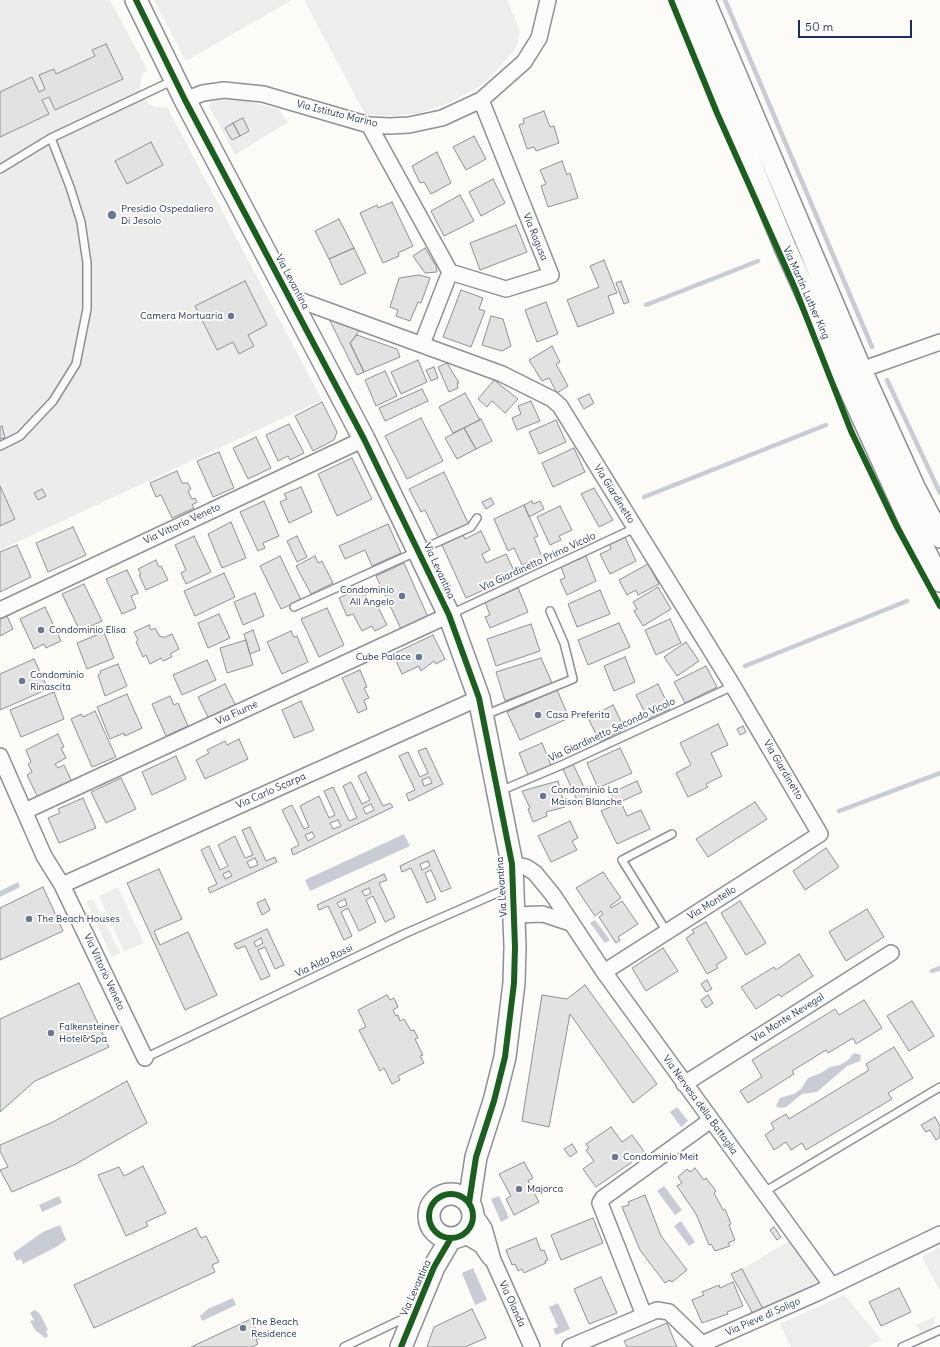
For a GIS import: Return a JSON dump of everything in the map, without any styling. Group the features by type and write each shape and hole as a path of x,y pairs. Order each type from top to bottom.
{"street":[{"name":"Via Levantina","path":"136,0 185,100 364,439 449,615 481,707 498,791 512,864 515,915 514,983 505,1057 494,1101 476,1157 470,1226 451,1235 434,1267 401,1347"},
{"name":"Via Istituto Marino","path":"185,100 214,91 250,92 263,94 369,125 409,125 431,120 456,113 481,100 524,62 539,38 548,0"},
{"name":"Via Martin Luther King","path":"683,0 788,254 911,524 940,581"},
{"name":"Via Martin Luther King","path":"704,0 860,370 914,487 940,537"},
{"name":"Via Ragusa","path":"450,272 506,289 550,275 481,100"},
{"path":"369,125 450,272 422,344"},
{"name":"Via Giardinetto","path":"288,296 502,374 552,399 560,406 733,686 820,834"},
{"path":"860,370 940,342"},
{"name":"Via Vittorio Veneto","path":"0,610 364,439"},
{"name":"Via Fiume","path":"25,811 449,615"},
{"name":"Via Carlo Scarpa","path":"62,885 481,707"},
{"name":"Via Vittorio Veneto","path":"0,756 44,856 62,885 145,1058"},
{"name":"Via Montello","path":"604,972 820,834"},
{"name":"Via Nervesa della Battaglia","path":"512,864 526,867 535,873 552,895 604,972 684,1084 832,1286"},
{"path":"515,915 543,914 570,923"},
{"name":"Via Monte Nevegal","path":"684,1084 891,953"},
{"path":"644,1315 600,1203 603,1198 711,1120"},
{"name":"Via Levantina","path":"451,1235 430,1222 431,1208 436,1200 448,1194 476,1157"},
{"path":"448,1194 461,1196 471,1207"},
{"name":"Via Olanda","path":"471,1207 484,1228 492,1260 532,1347"},
{"name":"Via Pieve di Soligo","path":"570,1347 657,1310 669,1312 702,1344 832,1286 940,1234"},
{"name":"Via Olanda","path":"451,1235 481,1245 492,1260"}],"lane":[{"path":"0,169 51,138 175,79"},
{"path":"0,446 20,436 53,401 76,364 87,309 87,263 80,222 70,187 51,138"},
{"path":"294,607 471,527 477,518"},
{"name":"Via Giardinetto Primo Vicolo","path":"449,615 635,528"},
{"path":"481,707 573,679 564,643 550,611"},
{"name":"Via Giardinetto Secondo Vicolo","path":"498,791 564,764 733,686"},
{"path":"667,932 622,860 672,834"},
{"name":"Via Aldo Rossi","path":"145,1058 397,938 513,886"},
{"path":"764,1192 940,1087"},
{"name":"Via Levantina","path":"344,1347 415,1314"},
{"path":"902,1347 919,1344 940,1330"}],"shaded area":[{"name":"Presidio Ospedaliero Di Jesolo","path":"0,0 110,0 147,69 142,76 140,85 141,95 149,104 155,107 167,107 322,400 0,550"},
{"path":"154,0 292,0 186,61"},
{"path":"304,0 507,0 520,30 517,47 485,83 451,102 418,114 390,116 365,114"},
{"path":"222,99 238,99 278,109 288,122 235,155 209,106 211,102"},
{"path":"404,834 410,846 310,891 305,880"},
{"path":"18,882 20,887 0,897 0,891"},
{"path":"118,887 144,943 124,951 99,896"},
{"path":"93,899 120,953 112,957 86,902"},
{"path":"595,920 610,940 605,943 590,923"},
{"path":"854,1053 861,1055 860,1061 847,1066 817,1092 802,1094 786,1107 780,1108 776,1106 780,1098 794,1094 801,1089 808,1078 821,1073 830,1067 840,1065 848,1060"},
{"path":"677,1107 688,1121 681,1127 670,1112"},
{"path":"664,1186 682,1210 675,1215 657,1191"},
{"path":"59,1196 62,1203 42,1212 39,1205"},
{"path":"499,1196 509,1218 501,1222 491,1199"},
{"path":"681,1221 695,1242 689,1246 674,1226"},
{"path":"60,1225 66,1240 56,1247 23,1264 21,1259 17,1261 13,1253 43,1232"},
{"path":"790,1241 815,1273 819,1283 816,1288 763,1309 742,1269"},
{"path":"940,1247 940,1291 922,1257"},
{"path":"473,1268 487,1300 475,1305 462,1273"},
{"path":"844,1295 882,1340 866,1347 791,1347 780,1324"},
{"path":"233,1298 236,1305 202,1321 200,1316 208,1309"},
{"path":"558,1303 570,1329 556,1335 553,1329 558,1327 549,1307"},
{"path":"35,1310 40,1314 48,1330 46,1331 48,1336 45,1338 35,1330 30,1321 34,1320 30,1313"},
{"path":"936,1316 933,1327 922,1333 916,1325"}],"building":[{"path":"106,44 123,79 55,110 49,97 42,100 49,114 0,137 0,92 32,77 39,92 45,89 39,75 54,69 56,74 95,56 92,50"},
{"path":"544,111 550,127 554,126 559,143 536,151 534,147 527,149 519,125 524,123 523,119"},
{"path":"243,118 249,131 240,136 233,123"},
{"path":"233,123 240,136 232,140 225,128"},
{"path":"474,136 486,159 466,170 453,147"},
{"path":"151,142 163,165 127,184 115,161"},
{"path":"437,152 451,183 431,194 424,182 420,183 412,166"},
{"path":"562,161 567,175 570,173 578,198 548,207 541,186 546,184 540,170"},
{"path":"493,179 505,203 481,216 469,192"},
{"path":"460,195 474,221 444,236 431,211"},
{"path":"392,202 413,246 398,253 399,256 383,263 360,213 377,205 378,208"},
{"path":"339,219 354,248 329,259 315,231"},
{"path":"516,225 527,252 480,270 470,243"},
{"path":"354,248 366,273 341,285 329,259"},
{"path":"425,248 436,266 437,272 425,273 413,256"},
{"path":"604,260 617,293 608,296 614,313 578,327 567,300 599,287 590,266"},
{"path":"419,275 430,278 421,303 418,302 410,321 396,316 398,310 390,307 399,278"},
{"name":"Camera Mortuaria","path":"245,281 267,325 248,335 254,346 239,354 233,342 217,350 195,306"},
{"path":"621,281 629,302 624,304 616,283"},
{"path":"461,290 483,298 479,309 485,311 471,347 443,337"},
{"path":"546,302 558,334 537,342 525,310"},
{"path":"491,316 503,319 511,346 502,351 482,345"},
{"path":"329,319 360,330 350,343 364,372 357,375"},
{"path":"357,335 397,349 400,357 364,372 350,343"},
{"path":"552,346 560,362 556,364 568,386 557,393 549,378 542,381 529,360"},
{"path":"418,360 427,382 401,394 391,372"},
{"path":"447,363 459,383 457,383 458,388 449,392 438,367"},
{"path":"434,367 438,378 431,381 426,370"},
{"path":"385,371 397,396 376,406 365,380"},
{"path":"494,380 518,399 505,413 492,401 487,407 478,399"},
{"path":"422,389 428,401 385,421 379,408"},
{"path":"465,393 480,420 453,433 439,407"},
{"path":"589,394 594,403 584,409 578,399"},
{"path":"531,401 540,421 517,430 512,418 521,414 518,406"},
{"path":"322,402 337,432 334,440 313,451 295,416"},
{"path":"421,418 443,461 407,479 385,436"},
{"path":"481,419 492,441 476,449 464,428"},
{"path":"556,420 566,442 539,454 529,432"},
{"path":"289,424 304,453 290,460 288,456 278,461 266,435"},
{"path":"2,426 5,438 0,439 0,427"},
{"path":"464,428 476,449 457,459 445,438"},
{"path":"256,437 271,468 248,479 233,448"},
{"path":"574,448 585,472 553,487 542,463"},
{"path":"219,452 234,488 213,497 197,461"},
{"path":"352,458 372,499 337,516 318,474"},
{"path":"177,471 182,483 188,483 191,489 188,491 192,499 195,498 197,502 192,505 194,508 172,518 161,495 156,497 150,483"},
{"path":"444,472 469,525 439,539 425,510 421,512 409,489"},
{"path":"0,486 15,519 0,526"},
{"path":"301,487 312,512 289,523 280,502 287,499 284,494"},
{"path":"594,488 613,520 599,527 581,494"},
{"path":"42,489 46,496 38,500 34,493"},
{"path":"491,498 494,504 486,509 482,502"},
{"path":"264,501 279,536 263,543 265,548 258,551 240,512"},
{"path":"532,501 533,504 540,501 544,509 529,517 524,505"},
{"path":"524,505 538,536 534,538 543,559 533,563 532,560 522,565 514,548 508,551 494,519"},
{"path":"560,506 572,530 559,536 561,540 550,545 537,517"},
{"path":"231,522 246,558 222,568 208,534"},
{"path":"388,524 401,553 372,566 365,550 345,559 339,546"},
{"path":"73,527 86,555 48,572 36,543"},
{"path":"481,531 490,550 482,554 486,563 506,554 516,575 466,598 442,545 463,535 465,539"},
{"path":"194,536 211,572 186,584 181,573 186,570 175,545"},
{"path":"297,536 307,557 297,562 287,541"},
{"path":"625,537 636,561 610,574 600,554 611,549 610,544"},
{"path":"17,545 31,577 0,592 0,552"},
{"path":"280,556 301,600 281,609 260,566"},
{"path":"315,556 318,563 322,561 333,583 311,594 296,566"},
{"path":"586,556 596,581 567,595 560,580 565,578 561,567"},
{"path":"156,560 159,567 161,566 168,580 146,590 139,575 141,574 138,569"},
{"name":"Condominio All Angelo","path":"404,563 428,617 401,629 376,576"},
{"path":"648,564 659,584 638,595 636,590 627,595 619,580"},
{"path":"127,570 138,593 131,596 136,608 122,614 106,579"},
{"path":"224,573 235,597 195,616 184,591"},
{"path":"84,584 102,621 80,631 62,594"},
{"path":"362,587 370,605 376,603 387,625 375,631 372,626 362,631 353,614 347,616 339,598"},
{"path":"658,587 671,609 643,626 634,611 637,609 633,602"},
{"path":"518,588 528,612 490,628 485,617 490,615 485,602"},
{"path":"600,590 610,614 577,627 568,604"},
{"path":"255,593 264,616 243,625 234,602"},
{"name":"Condominio Elisa","path":"45,607 61,641 46,648 44,644 34,649 20,619"},
{"path":"327,608 344,645 319,657 301,619"},
{"path":"219,614 230,638 208,648 198,623"},
{"path":"7,616 13,629 0,636 0,619"},
{"path":"670,619 681,643 656,655 645,630"},
{"path":"619,623 630,647 588,665 578,640"},
{"path":"531,624 540,651 496,666 487,639"},
{"path":"149,625 151,630 155,628 160,637 162,636 163,638 172,634 179,649 170,654 172,657 163,661 161,658 150,664 146,655 143,657 136,642 138,640 134,632"},
{"path":"253,630 260,650 250,654 244,634"},
{"path":"291,631 294,637 297,636 308,662 282,674 267,642"},
{"path":"104,632 114,658 87,669 77,643"},
{"name":"Cube Palace","path":"433,635 445,659 436,664 434,661 421,671 419,666 402,674 393,654"},
{"path":"246,640 253,665 227,673 220,648"},
{"path":"686,642 699,661 677,676 664,657"},
{"path":"625,657 635,682 614,691 604,666"},
{"path":"541,658 552,683 505,701 496,672"},
{"name":"Condominio Rinascita","path":"34,659 48,689 0,710 0,674"},
{"path":"207,660 216,680 182,695 173,675"},
{"path":"118,664 127,686 105,696 98,675 101,673 100,671"},
{"path":"706,666 717,687 685,703 674,682"},
{"path":"360,670 367,687 364,688 369,698 364,700 367,709 358,713 342,678"},
{"path":"225,684 236,706 209,719 198,697"},
{"path":"658,684 670,709 648,719 636,695"},
{"name":"Casa Preferita","path":"557,690 569,718 520,740 507,712"},
{"path":"54,692 64,719 21,737 10,710"},
{"path":"127,694 142,728 125,736 124,733 110,739 97,707"},
{"path":"170,696 174,705 178,703 188,726 166,736 152,704"},
{"path":"301,701 314,730 294,738 282,710"},
{"path":"613,705 625,729 600,742 588,718"},
{"path":"95,711 116,757 92,767 71,719 81,714 83,717"},
{"path":"718,724 728,745 711,753 722,776 706,784 708,787 688,797 676,773 691,765 680,743"},
{"path":"743,726 746,732 740,735 737,729"},
{"path":"58,734 64,747 61,748 66,758 55,764 58,768 64,765 73,784 39,800 27,775 32,772 28,764 31,762 26,750"},
{"path":"239,739 248,759 205,779 196,760 209,753 207,750 225,741 227,745"},
{"path":"542,743 551,765 528,775 519,753"},
{"path":"426,748 443,784 409,801 406,794 415,790 399,756 408,752 420,777 428,773 418,751","holes":["429,777 432,783 424,786 422,780"]},
{"path":"620,748 632,773 598,788 587,763"},
{"path":"176,756 186,779 152,795 142,772"},
{"path":"573,764 591,802 580,807 563,769"},
{"path":"366,772 383,806 390,803 393,807 293,855 291,849 299,845 282,810 292,805 304,829 309,827 300,806 319,796 329,818 335,815 324,791 333,787 349,821 357,818 343,786 351,782 362,804 370,800 358,776","holes":["371,804 374,810 366,814 363,808","338,820 341,826 333,829 330,823","312,832 315,837 308,841 305,835"]},
{"path":"121,778 136,809 106,823 91,792"},
{"name":"Condominio La Maison Blanche","path":"558,781 565,807 546,812 547,816 533,822 528,809 530,808 522,791"},
{"path":"637,781 642,792 616,804 611,793"},
{"path":"83,798 96,828 59,843 48,818 60,813 58,809"},
{"path":"621,802 627,816 641,810 650,829 617,844 601,811"},
{"path":"755,802 767,819 708,857 696,839"},
{"path":"570,821 578,838 572,841 577,850 551,862 538,836"},
{"path":"250,827 266,861 275,857 277,862 210,893 208,888 217,884 201,850 209,846 220,870 228,866 218,845 235,836 245,858 253,855 242,830","holes":["255,858 258,865 250,868 247,862","229,871 232,876 225,879 223,874"]},
{"path":"826,848 839,867 805,890 793,871"},
{"path":"434,850 451,888 441,892 431,870 425,873 436,899 427,903 411,868 402,872 400,866","holes":["428,861 430,866 422,870 420,864"]},
{"path":"159,869 182,919 154,931 160,945 188,932 217,995 185,1010 127,883"},
{"path":"603,872 621,898 610,906 611,908 622,901 638,924 618,937 620,940 616,943 599,917 603,914 601,911 595,916 576,888"},
{"path":"384,874 387,880 379,883 395,917 385,922 373,896 366,900 376,922 359,931 348,908 341,912 352,936 344,940 328,906 319,910 317,905","holes":["369,888 371,893 365,896 362,891","345,899 347,905 340,908 337,903"]},
{"name":"The Beach Houses","path":"43,887 63,931 0,960 0,908"},
{"path":"265,899 270,910 262,915 257,903"},
{"path":"740,901 766,943 746,955 721,913"},
{"path":"867,909 884,937 846,961 829,932"},
{"path":"706,922 727,958 716,965 718,968 707,974 686,938 694,933 692,930"},
{"path":"267,929 284,965 275,969 265,947 258,950 270,976 261,980 245,946 237,949 234,944","holes":["261,938 263,943 256,947 254,942"]},
{"path":"663,948 678,971 646,991 632,968"},
{"path":"799,954 813,976 781,997 779,994 756,1009 741,987 774,967 776,970"},
{"path":"707,980 712,989 706,992 701,984"},
{"name":"Falkensteiner Hotel&Spa","path":"79,983 109,1047 35,1081 0,1112 0,1019"},
{"path":"585,985 657,1084 633,1103 570,1014 549,1127 522,1121 542,995 567,999"},
{"path":"387,995 390,1000 394,998 398,1007 393,1010 396,1016 398,1015 400,1021 404,1019 411,1031 414,1030 418,1038 415,1039 423,1055 420,1056 424,1063 398,1076 400,1080 392,1084 384,1068 380,1071 359,1030 366,1027 358,1010"},
{"path":"708,995 713,1003 706,1008 701,1000"},
{"path":"864,1000 882,1028 856,1044 853,1038 828,1053 826,1050 792,1071 794,1074 748,1103 740,1091 762,1077 752,1060 835,1009 839,1015"},
{"path":"912,1001 934,1036 909,1051 887,1016"},
{"path":"894,1047 913,1078 888,1093 892,1099 806,1150 802,1143 791,1150 786,1142 774,1150 765,1135 774,1129 771,1123 786,1114 789,1119 869,1070 866,1064"},
{"path":"127,1081 147,1123 74,1165 12,1192 0,1170 8,1167 0,1151 0,1145 53,1122"},
{"path":"935,1117 940,1126 940,1137 936,1140 930,1130 926,1132 921,1125"},
{"name":"Condominio Meit","path":"611,1127 622,1142 632,1135 645,1153 596,1187 583,1169 594,1161 586,1150 589,1148 586,1144"},
{"path":"572,1144 577,1152 570,1157 564,1149"},
{"name":"Majorca","path":"524,1162 533,1178 528,1181 539,1202 514,1215 506,1199 511,1196 499,1174"},
{"path":"143,1166 166,1213 146,1222 148,1226 126,1236 98,1175 119,1167 124,1176"},
{"path":"695,1168 704,1180 706,1178 716,1191 714,1193 723,1210 725,1209 735,1240 728,1243 730,1246 715,1251 711,1244 709,1245 696,1214 677,1186 682,1183 678,1177 687,1169 690,1172"},
{"path":"645,1195 661,1236 687,1270 672,1282 670,1280 665,1283 640,1250 622,1207 629,1205 628,1202"},
{"path":"593,1218 603,1243 561,1260 551,1235"},
{"path":"774,1227 781,1237 777,1240 770,1230"},
{"path":"196,1228 201,1238 206,1236 219,1262 212,1265 215,1272 94,1328 74,1285"},
{"path":"536,1238 541,1251 544,1250 548,1260 545,1261 546,1263 524,1273 522,1269 518,1271 515,1264 512,1265 506,1250"},
{"path":"742,1269 763,1309 753,1314 731,1274"},
{"path":"601,1277 617,1313 589,1324 574,1289"},
{"path":"733,1282 743,1306 727,1312 728,1314 702,1323 692,1300 704,1295 702,1292 719,1285 720,1288"},
{"path":"899,1288 911,1312 881,1326 869,1302"},
{"path":"472,1309 486,1338 465,1347 427,1347 434,1327"},
{"name":"The Beach Residence","path":"251,1319 260,1338 256,1340 258,1344 252,1347 191,1347"},
{"path":"667,1323 677,1347 627,1347 624,1341"}],"waterway":[{"path":"725,0 872,347"},
{"path":"646,305 758,261"},
{"path":"887,380 940,493"},
{"path":"644,497 826,425"},
{"path":"745,666 907,601"},
{"path":"839,811 940,773"},
{"path":"932,971 940,968"}],"cycle path":[{"path":"136,0 185,100 364,439 449,615 479,698 512,864 515,947 514,983 505,1057 494,1101 476,1157 469,1203"},
{"path":"671,0 717,113 795,288 851,431 896,525 940,606"},
{"path":"451,1194 463,1198 469,1204 473,1216 469,1228 463,1234 451,1238 439,1234 433,1228 429,1216 433,1204 439,1198 451,1194"},
{"path":"401,1347 434,1267 451,1238"}],"place":[{"name":"Presidio Ospedaliero Di Jesolo","path":"112,215"},
{"name":"Camera Mortuaria","path":"231,316"},
{"name":"Condominio All Angelo","path":"402,596"},
{"name":"Condominio Elisa","path":"41,630"},
{"name":"Cube Palace","path":"419,657"},
{"name":"Condominio Rinascita","path":"22,681"},
{"name":"Casa Preferita","path":"538,715"},
{"name":"Condominio La Maison Blanche","path":"543,796"},
{"name":"The Beach Houses","path":"29,919"},
{"name":"Falkensteiner Hotel&Spa","path":"51,1033"},
{"name":"Condominio Meit","path":"615,1157"},
{"name":"Majorca","path":"519,1189"},
{"name":"The Beach Residence","path":"243,1328"}]}
